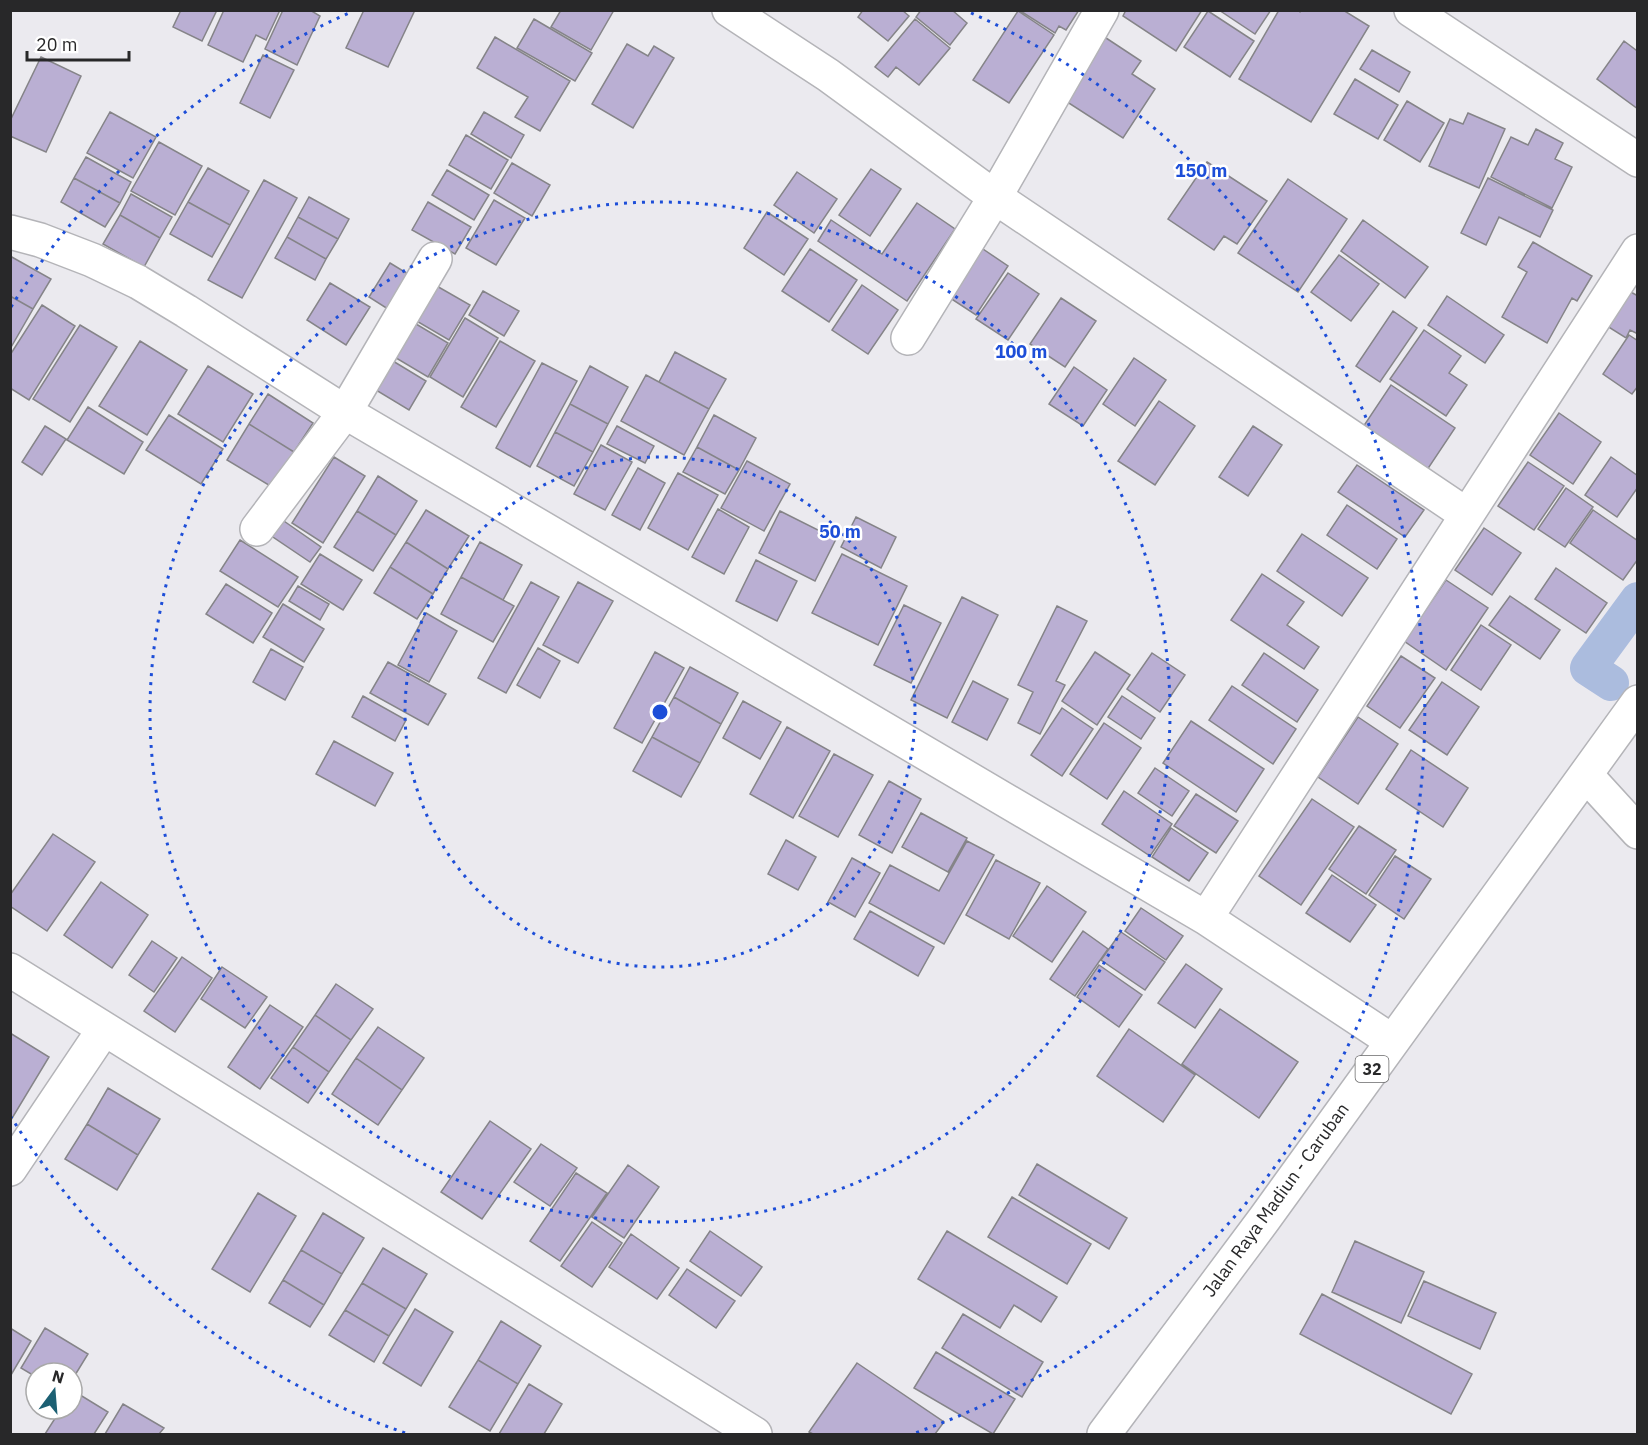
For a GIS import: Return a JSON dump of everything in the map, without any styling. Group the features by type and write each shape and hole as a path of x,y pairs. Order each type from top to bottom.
{"main road":[{"path":"729,10 828,75 994,196 1467,515"},
{"path":"908,338 1102,10"},
{"path":"1411,10 1638,160"},
{"path":"10,232 40,240 82,256 138,282 186,310 345,412 1206,918 1392,1041"},
{"path":"1206,918 1638,251"},
{"path":"257,529 345,412 435,259"},
{"name":"Jalan Raya Madiun - Caruban","path":"1104,1434 1258,1227 1638,702"},
{"path":"1586,775 1638,832"},
{"path":"10,970 755,1434"},
{"path":"10,1169 104,1029"}],"building":[{"path":"181,10 217,10 202,41 173,27"},
{"path":"224,10 280,10 266,40 256,35 243,62 208,45"},
{"path":"283,10 310,10 320,16 297,65 265,49"},
{"path":"364,10 415,10 388,67 346,48"},
{"path":"561,10 614,10 591,50 551,27"},
{"path":"863,10 902,10 909,16 888,41 858,17"},
{"path":"921,10 952,10 967,23 950,45 916,17"},
{"path":"1023,10 1079,10 1066,30 1059,26 1055,33 1022,12"},
{"path":"1126,10 1202,10 1176,51 1123,16"},
{"path":"1219,10 1271,10 1255,34"},
{"path":"1279,10 1300,12 1301,10 1343,10 1369,26 1311,122 1239,79"},
{"path":"1018,11 1054,35 1009,103 973,80"},
{"path":"1208,11 1254,41 1230,77 1184,47"},
{"path":"534,19 592,53 575,81 517,48"},
{"path":"915,19 950,48 919,85 896,67 888,77 875,67"},
{"path":"1103,36 1141,61 1132,74 1155,89 1123,138 1061,98"},
{"path":"495,37 570,81 540,131 515,117 528,97 477,68"},
{"path":"1624,41 1636,50 1638,48 1638,109 1597,79"},
{"path":"627,44 648,56 654,46 674,58 633,128 592,104"},
{"path":"1372,50 1410,72 1399,92 1360,69"},
{"path":"263,55 294,70 270,118 240,103"},
{"path":"41,57 81,76 46,152 10,136 10,121"},
{"path":"1355,79 1398,105 1378,139 1334,114"},
{"path":"1407,101 1444,123 1420,162 1384,140"},
{"path":"110,112 156,137 133,178 87,153"},
{"path":"484,112 524,135 511,158 471,134"},
{"path":"1468,113 1505,129 1479,188 1429,166 1450,119 1463,124"},
{"path":"1536,129 1563,143 1555,159 1572,167 1552,208 1491,177 1511,137 1528,145"},
{"path":"466,135 508,160 491,189 449,165"},
{"path":"159,142 202,166 175,215 131,191"},
{"path":"86,157 131,182 120,203 74,178"},
{"path":"1207,162 1267,201 1237,244 1224,236 1214,250 1168,219"},
{"path":"512,163 550,185 532,216 494,193"},
{"path":"208,168 249,191 230,225 188,202"},
{"path":"871,169 901,189 870,236 839,215"},
{"path":"447,170 489,195 474,220 432,195"},
{"path":"797,172 837,199 814,233 774,205"},
{"path":"74,178 120,203 105,227 61,202"},
{"path":"1488,178 1553,210 1540,237 1499,217 1486,245 1461,233"},
{"path":"1288,179 1347,219 1298,292 1238,253"},
{"path":"264,180 297,198 242,298 208,280"},
{"path":"131,194 172,217 160,238 120,215"},
{"path":"309,197 349,219 338,239 298,217"},
{"path":"494,200 525,218 496,265 466,248"},
{"path":"188,202 230,225 212,257 170,234"},
{"path":"428,202 471,227 455,254 412,230"},
{"path":"917,203 955,229 907,301 818,241 831,220 882,254"},
{"path":"767,212 808,239 784,275 744,248"},
{"path":"120,215 160,238 144,267 103,244"},
{"path":"298,217 338,239 326,259 287,237"},
{"path":"1363,220 1428,267 1405,298 1341,251"},
{"path":"287,237 326,259 315,280 275,258"},
{"path":"1533,242 1592,276 1577,301 1572,298 1547,343 1502,317 1527,272 1518,267"},
{"path":"980,247 1008,266 976,315 947,296"},
{"path":"810,249 857,280 829,322 782,291"},
{"path":"1339,255 1379,284 1351,321 1311,292"},
{"path":"10,256 51,279 33,309 10,296"},
{"path":"390,263 413,277 391,311 369,297"},
{"path":"1008,273 1039,294 1008,340 976,319"},
{"path":"428,281 470,305 449,340 408,316"},
{"path":"330,283 370,307 346,345 307,320"},
{"path":"862,285 898,310 868,354 832,330"},
{"path":"483,291 519,311 504,336 469,315"},
{"path":"1629,291 1638,296 1638,334 1630,330 1626,338 1607,326"},
{"path":"10,296 33,309 10,349"},
{"path":"1447,296 1504,335 1485,363 1428,325"},
{"path":"1061,298 1096,321 1065,367 1030,344"},
{"path":"42,305 75,326 29,400 10,388 10,355"},
{"path":"1393,311 1417,328 1380,382 1356,366"},
{"path":"406,318 448,343 428,377 386,352"},
{"path":"465,318 498,338 463,397 430,377"},
{"path":"80,325 117,347 70,422 33,399"},
{"path":"1424,330 1461,356 1449,373 1467,385 1446,416 1390,379"},
{"path":"1629,335 1638,341 1638,386 1632,394 1603,374"},
{"path":"140,341 187,370 147,435 99,406"},
{"path":"500,341 535,361 496,427 461,407"},
{"path":"675,352 726,379 709,409 659,382"},
{"path":"383,355 426,381 409,410 366,384"},
{"path":"1134,358 1166,380 1135,426 1103,404"},
{"path":"542,363 577,381 530,467 496,448"},
{"path":"208,366 253,394 223,442 178,414"},
{"path":"590,366 628,387 608,424 570,404"},
{"path":"1074,367 1107,390 1083,426 1049,404"},
{"path":"646,375 709,409 684,455 621,421"},
{"path":"1391,385 1455,428 1423,476 1359,433"},
{"path":"268,394 313,423 294,452 249,424"},
{"path":"1159,401 1195,426 1155,485 1118,461"},
{"path":"570,404 608,424 593,452 555,432"},
{"path":"88,407 143,442 124,474 67,440"},
{"path":"1559,413 1601,442 1573,484 1530,455"},
{"path":"169,415 223,449 201,484 146,450"},
{"path":"714,415 756,438 739,470 697,447"},
{"path":"249,424 294,452 272,487 227,460"},
{"path":"45,426 66,439 42,475 22,462"},
{"path":"617,426 654,446 645,463 607,444"},
{"path":"1253,426 1282,445 1248,496 1219,477"},
{"path":"555,432 593,452 574,486 537,466"},
{"path":"601,445 632,462 605,510 574,494"},
{"path":"697,447 739,470 725,494 683,472"},
{"path":"334,457 365,476 323,543 292,523"},
{"path":"1611,457 1638,476 1638,487 1617,517 1585,495"},
{"path":"747,461 790,484 764,531 721,508"},
{"path":"1528,462 1564,486 1534,530 1498,506"},
{"path":"1357,465 1424,510 1405,537 1338,492"},
{"path":"638,468 665,483 640,530 612,515"},
{"path":"678,473 718,495 688,550 648,528"},
{"path":"378,476 417,501 396,535 357,511"},
{"path":"1566,488 1593,507 1565,547 1538,529"},
{"path":"1347,505 1397,539 1377,569 1327,535"},
{"path":"718,509 749,527 724,574 692,557"},
{"path":"426,510 469,536 448,569 406,542"},
{"path":"1593,510 1638,541 1638,559 1623,580 1570,543"},
{"path":"357,511 396,535 373,571 334,547"},
{"path":"780,511 836,539 815,581 759,553"},
{"path":"856,517 896,537 881,568 841,547"},
{"path":"281,519 321,547 310,562 270,535"},
{"path":"1484,528 1521,553 1492,595 1455,570"},
{"path":"1302,534 1368,578 1342,616 1277,571"},
{"path":"240,540 298,577 278,607 220,571"},
{"path":"406,542 448,569 433,594 390,567"},
{"path":"480,542 522,565 503,600 461,577"},
{"path":"320,554 362,580 343,610 301,584"},
{"path":"842,554 907,586 878,645 812,613"},
{"path":"756,560 797,581 777,621 736,601"},
{"path":"390,567 433,594 417,619 374,593"},
{"path":"1556,568 1607,603 1586,633 1535,599"},
{"path":"1262,574 1304,602 1287,625 1319,647 1304,669 1231,620"},
{"path":"461,577 514,606 493,642 441,614"},
{"path":"1446,580 1488,608 1446,670 1404,641"},
{"path":"531,582 559,597 506,693 478,678"},
{"path":"578,582 613,601 578,663 543,645"},
{"path":"226,584 272,613 253,643 206,614"},
{"path":"298,586 329,604 320,620 289,601"},
{"path":"1510,596 1560,630 1540,659 1489,625"},
{"path":"962,597 998,615 947,718 911,700"},
{"path":"283,604 324,629 304,662 263,637"},
{"path":"904,605 941,623 911,683 874,665"},
{"path":"1057,606 1087,621 1056,681 1065,685 1040,734 1018,723 1033,692 1018,685"},
{"path":"426,613 457,631 429,682 398,665"},
{"path":"1481,625 1511,645 1481,690 1451,670"},
{"path":"538,648 560,661 540,698 517,685"},
{"path":"271,649 303,667 285,700 253,682"},
{"path":"655,652 684,668 642,743 614,728"},
{"path":"1095,652 1130,675 1097,725 1062,701"},
{"path":"1152,653 1185,675 1160,712 1127,689"},
{"path":"1264,653 1318,690 1297,722 1242,685"},
{"path":"1401,656 1435,678 1400,728 1367,706"},
{"path":"388,662 446,694 428,725 370,693"},
{"path":"690,667 738,693 721,724 674,697"},
{"path":"973,681 1008,699 987,740 952,722"},
{"path":"1442,682 1479,707 1447,755 1409,730"},
{"path":"1232,686 1296,729 1273,764 1209,720"},
{"path":"363,696 406,720 395,741 352,717"},
{"path":"1122,696 1155,718 1141,739 1108,717"},
{"path":"674,697 721,724 700,763 652,737"},
{"path":"743,701 781,722 760,759 723,738"},
{"path":"1062,708 1093,729 1062,776 1031,755"},
{"path":"1358,717 1398,744 1358,804 1318,777"},
{"path":"1191,721 1264,769 1236,812 1163,763"},
{"path":"1104,723 1141,748 1107,799 1070,774"},
{"path":"787,727 830,751 793,818 750,794"},
{"path":"652,737 700,763 681,797 633,771"},
{"path":"334,741 393,773 375,806 316,774"},
{"path":"1411,750 1468,788 1443,827 1386,789"},
{"path":"834,754 873,775 838,837 799,816"},
{"path":"1155,768 1189,791 1172,816 1138,793"},
{"path":"889,781 921,799 892,853 859,835"},
{"path":"1124,791 1172,824 1150,856 1102,824"},
{"path":"1196,794 1238,821 1216,853 1174,826"},
{"path":"1312,799 1354,827 1301,905 1259,876"},
{"path":"921,813 967,838 948,872 902,847"},
{"path":"1359,826 1396,850 1366,894 1329,869"},
{"path":"1171,828 1208,853 1189,881 1152,857"},
{"path":"53,834 95,862 47,931 10,906 10,895"},
{"path":"786,840 816,857 798,890 768,874"},
{"path":"967,841 994,855 944,944 869,903 890,865 939,891"},
{"path":"1395,856 1431,879 1404,919 1369,895"},
{"path":"852,858 880,873 855,917 828,902"},
{"path":"996,860 1040,883 1009,939 966,915"},
{"path":"1332,875 1376,905 1350,942 1306,913"},
{"path":"101,882 148,915 112,968 64,935"},
{"path":"1047,886 1086,912 1052,962 1013,936"},
{"path":"1141,908 1183,936 1166,960 1125,931"},
{"path":"870,911 934,947 918,976 854,939"},
{"path":"1083,931 1108,949 1075,996 1050,979"},
{"path":"1121,932 1165,962 1145,990 1101,960"},
{"path":"152,941 177,958 154,992 129,975"},
{"path":"182,957 212,978 175,1032 144,1011"},
{"path":"1186,964 1222,989 1195,1028 1158,1003"},
{"path":"1099,965 1142,995 1119,1027 1077,997"},
{"path":"222,967 267,997 245,1028 201,999"},
{"path":"336,984 373,1009 351,1040 315,1015"},
{"path":"270,1005 303,1027 260,1089 228,1067"},
{"path":"1220,1009 1298,1062 1259,1118 1182,1064"},
{"path":"315,1015 351,1040 329,1072 293,1047"},
{"path":"378,1027 424,1058 402,1090 356,1058"},
{"path":"1129,1029 1195,1075 1163,1122 1097,1076"},
{"path":"10,1033 49,1057 11,1120 10,1120"},
{"path":"293,1047 329,1072 308,1103 271,1078"},
{"path":"356,1058 402,1090 378,1125 332,1094"},
{"path":"108,1088 160,1119 138,1155 87,1124"},
{"path":"490,1121 531,1149 482,1219 441,1192"},
{"path":"87,1124 138,1155 117,1190 65,1159"},
{"path":"541,1144 577,1168 550,1206 514,1182"},
{"path":"1037,1164 1127,1218 1109,1249 1019,1195"},
{"path":"628,1165 659,1187 624,1238 592,1217"},
{"path":"576,1173 607,1193 560,1261 530,1241"},
{"path":"258,1193 296,1216 250,1292 212,1269"},
{"path":"1012,1197 1091,1244 1067,1284 988,1237"},
{"path":"323,1213 364,1238 342,1274 301,1250"},
{"path":"592,1222 622,1243 592,1287 561,1266"},
{"path":"710,1231 762,1267 741,1296 690,1261"},
{"path":"947,1231 1057,1297 1041,1322 1014,1305 1000,1328 918,1279"},
{"path":"631,1234 679,1268 657,1299 609,1267"},
{"path":"1355,1241 1424,1272 1401,1323 1332,1292"},
{"path":"383,1248 427,1274 406,1309 362,1283"},
{"path":"301,1250 342,1274 324,1305 283,1280"},
{"path":"687,1269 735,1301 716,1328 669,1295"},
{"path":"283,1280 324,1305 310,1327 269,1303"},
{"path":"1424,1281 1496,1313 1480,1349 1408,1316"},
{"path":"362,1283 406,1309 389,1336 345,1310"},
{"path":"1322,1294 1472,1374 1451,1414 1300,1334"},
{"path":"415,1309 453,1332 421,1386 383,1363"},
{"path":"345,1310 389,1336 374,1362 329,1335"},
{"path":"963,1314 1043,1362 1022,1397 942,1348"},
{"path":"501,1321 541,1346 518,1384 478,1360"},
{"path":"10,1328 31,1341 11,1375 10,1375"},
{"path":"45,1328 88,1354 84,1361 25,1361"},
{"path":"936,1352 1015,1399 993,1434 914,1388"},
{"path":"478,1360 518,1384 490,1431 449,1407"},
{"path":"857,1363 944,1422 935,1434 813,1434 809,1432"},
{"path":"529,1384 562,1404 544,1434 499,1434"},
{"path":"84,1397 108,1412 94,1434 45,1434 53,1421 84,1421"},
{"path":"123,1404 164,1428 159,1434 105,1434"}],"waterway":[{"path":"1611,683 1588,668 1638,600"}]}
